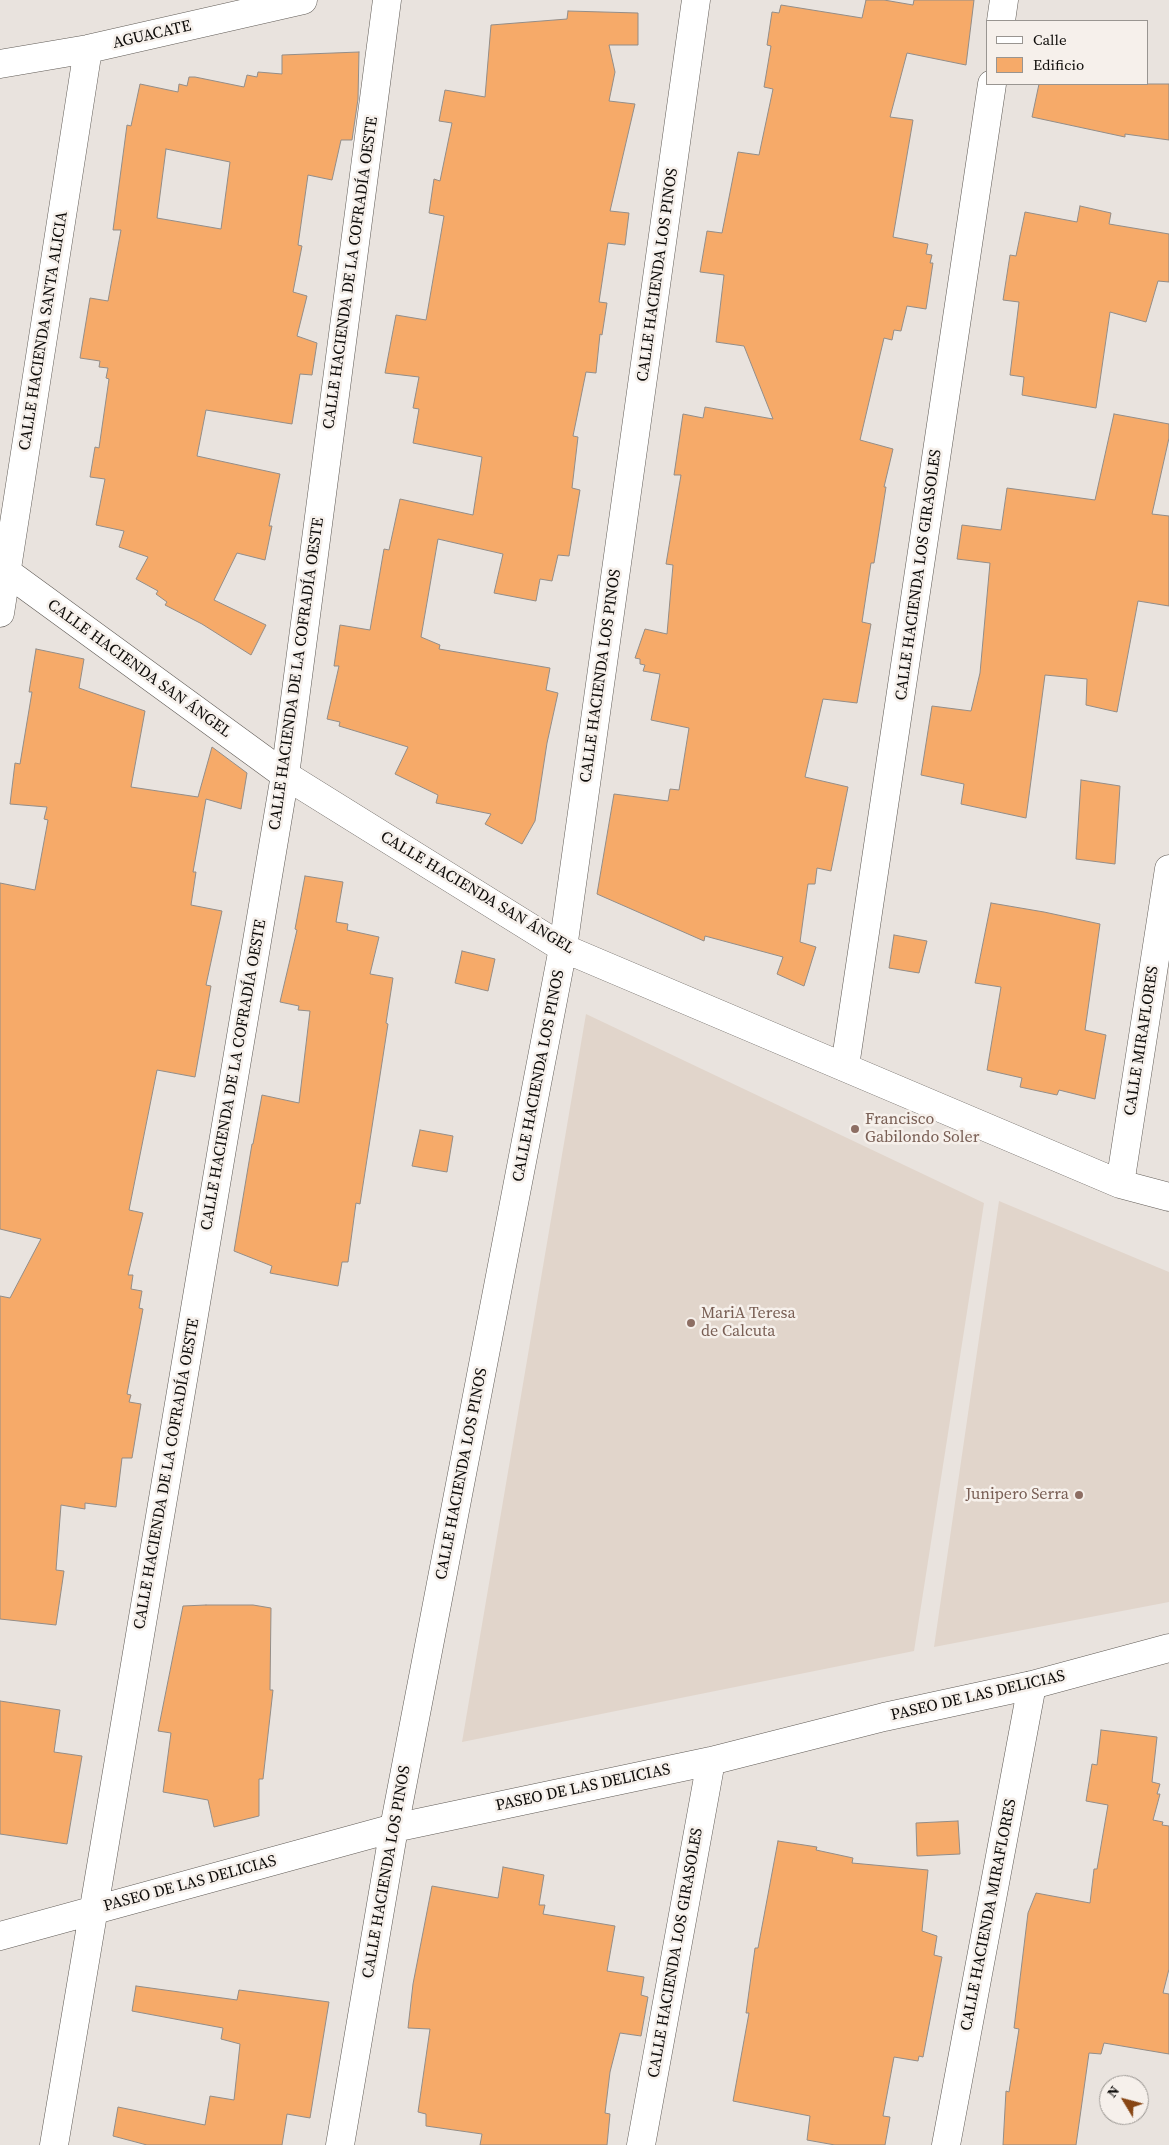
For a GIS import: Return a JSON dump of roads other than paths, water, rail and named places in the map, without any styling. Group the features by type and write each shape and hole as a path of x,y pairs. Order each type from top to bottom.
{"street":[{"name":"AGUACATE","path":"0,64 88,49 303,0"},
{"name":"CALLE HACIENDA DE LA COFRADÍA OESTE","path":"54,2145 285,775 387,0"},
{"name":"CALLE HACIENDA LOS PINOS","path":"340,2145 394,1828 563,948 696,0"},
{"path":"1001,20 1004,0"},
{"name":"CALLE HACIENDA SANTA ALICIA","path":"0,613 3,570 88,49"},
{"name":"CALLE HACIENDA LOS GIRASOLES","path":"846,1066 992,85"},
{"name":"CALLE HACIENDA SAN ÁNGEL","path":"3,570 285,775 563,948 846,1066 1120,1184 1169,1197"},
{"name":"CALLE MIRAFLORES","path":"1120,1184 1169,869"},
{"name":"PASEO DE LAS DELICIAS","path":"0,1936 394,1828 711,1761 884,1717 1032,1685 1169,1648"},
{"name":"CALLE HACIENDA MIRAFLORES","path":"946,2145 1032,1685"},
{"name":"CALLE HACIENDA LOS GIRASOLES","path":"641,2145 711,1761"}],"place":[{"name":"Francisco Gabilondo Soler","path":"855,1129"},
{"name":"MariA Teresa de Calcuta","path":"691,1323"},
{"name":"Junipero Serra","path":"1079,1495"}]}
